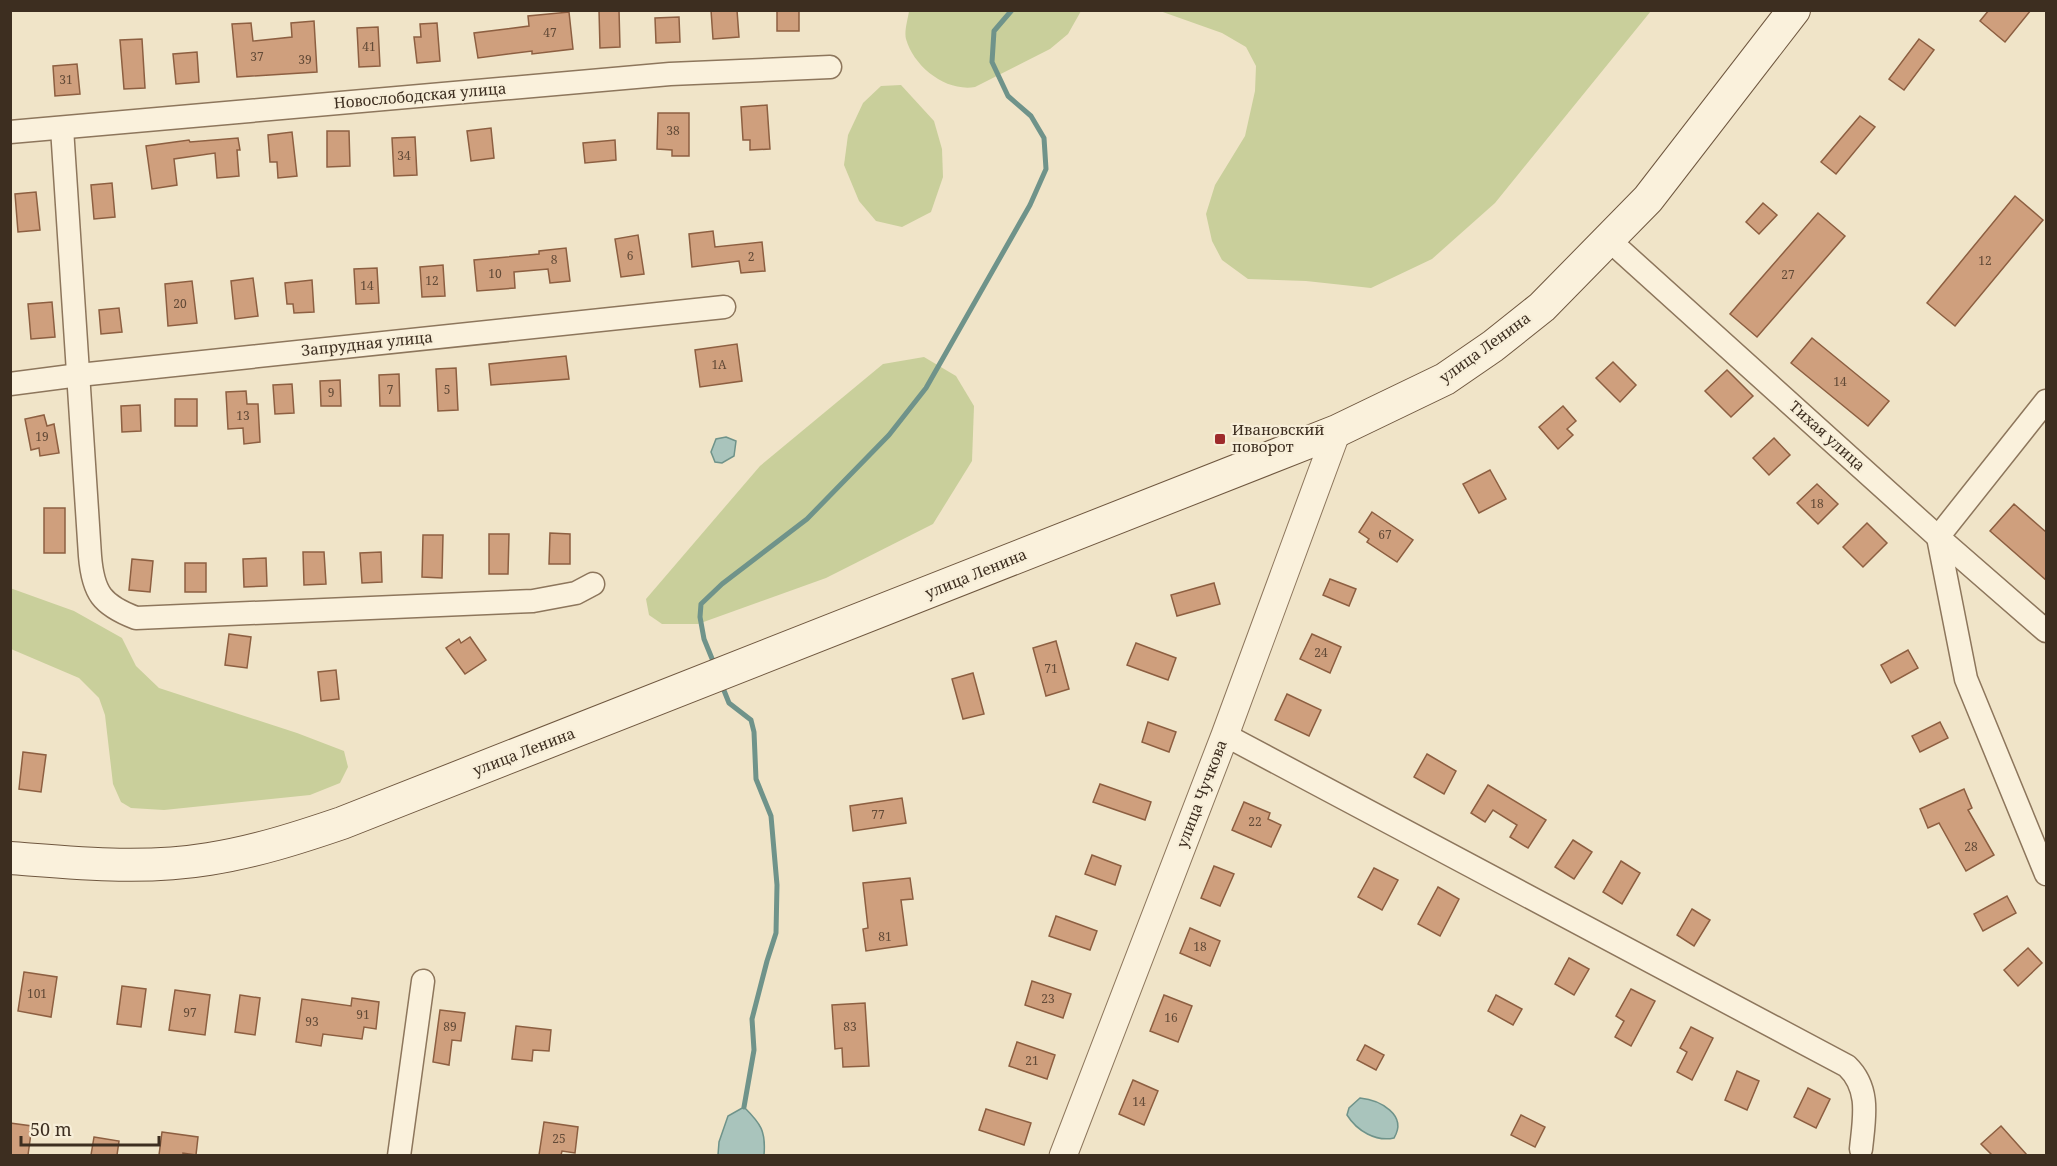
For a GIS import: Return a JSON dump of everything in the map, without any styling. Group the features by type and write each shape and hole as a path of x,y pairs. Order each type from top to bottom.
{"main road":[{"name":"улица Ленина","path":"10,858 134,866 208,860 275,845 342,823 1337,431 1392,406 1445,379 1493,346 1542,307 1647,198 1794,10"}],"street":[{"name":"Новослободская улица","path":"10,132 670,74 830,68"},
{"path":"62,128 92,576 100,596 117,610 136,618 533,601 576,593 593,584"},
{"name":"Тихая улица","path":"1609,240 1938,537 2046,630"},
{"name":"Запрудная улица","path":"10,384 724,307"},
{"path":"2046,401 1938,537 1966,679 2046,874"},
{"name":"улица Чучкова","path":"1063,1155 1225,735 1337,431"},
{"path":"1225,735 1847,1066 1856,1075 1865,1101 1861,1149"},
{"path":"399,1155 423,981"}],"green space":[{"path":"909,10 1081,11 1068,34 1050,49 975,87 964,88 953,86 933,75 916,59 906,39"},
{"path":"1160,11 1651,11 1495,203 1432,259 1371,288 1306,281 1248,279 1222,260 1212,241 1206,214 1215,185 1245,136 1255,91 1256,66 1246,47 1222,33"},
{"path":"901,85 934,121 942,149 943,177 931,212 902,227 876,221 859,201 844,165 848,135 863,103 881,86"},
{"path":"924,357 956,376 974,406 972,461 933,524 826,578 698,624 662,624 649,615 646,599 760,466 883,364"},
{"path":"10,588 74,611 122,638 136,666 159,688 297,733 344,751 348,767 340,783 310,795 164,810 131,808 121,802 113,784 105,715 99,698 79,678 11,649"}],"water":[{"path":"726,437 736,441 734,456 722,463 715,462 711,452 716,439"},
{"path":"1360,1098 1376,1102 1390,1110 1397,1122 1394,1138 1374,1137 1351,1121 1347,1115 1349,1108"},
{"path":"744,1107 761,1128 764,1155 718,1155 719,1142 728,1116"}],"building":[{"path":"599,10 619,10 620,47 600,48"},
{"path":"711,10 737,10 739,37 713,39"},
{"path":"777,10 799,10 799,31 777,31"},
{"path":"1989,10 2031,10 2005,42 1980,21"},
{"path":"569,12 573,49 532,54 532,51 478,58 474,33 529,26 528,16"},
{"path":"679,17 680,42 656,43 655,18"},
{"path":"314,21 317,72 237,77 232,24 251,23 253,41 292,37 291,23"},
{"path":"437,23 440,61 417,63 414,37 421,37 420,24"},
{"path":"378,27 380,66 359,67 357,28"},
{"path":"142,39 145,88 124,89 120,40"},
{"path":"1919,39 1934,50 1904,90 1889,79"},
{"path":"197,52 199,82 176,84 173,54"},
{"path":"77,64 80,94 55,96 53,66"},
{"path":"767,105 770,149 750,150 750,140 743,140 741,107"},
{"path":"658,113 689,113 689,156 672,156 672,150 657,149"},
{"path":"1860,116 1875,127 1836,174 1821,162"},
{"path":"491,128 494,158 471,161 467,131"},
{"path":"327,131 349,131 350,166 327,167"},
{"path":"292,132 297,176 278,178 277,162 270,162 268,135"},
{"path":"415,137 417,175 394,176 392,138"},
{"path":"238,138 239,176 217,178 215,153 174,159 177,185 152,189 146,146 189,140 190,142"},
{"path":"615,140 616,160 585,163 583,143"},
{"path":"112,183 115,217 94,219 91,185"},
{"path":"36,192 40,230 18,232 15,194"},
{"path":"2015,196 2043,220 1955,326 1927,303"},
{"path":"1763,203 1777,215 1759,234 1746,222"},
{"path":"1818,213 1845,236 1757,337 1730,314"},
{"path":"713,231 715,247 762,242 765,271 741,273 739,261 692,267 689,234"},
{"path":"638,235 644,274 621,277 615,239"},
{"path":"566,248 570,281 550,283 548,269 514,272 515,288 477,291 474,260 539,254 539,251"},
{"path":"443,265 445,296 422,297 420,267"},
{"path":"377,268 379,303 356,304 354,269"},
{"path":"253,278 258,316 235,319 231,281"},
{"path":"312,280 314,312 294,313 293,304 287,304 285,283"},
{"path":"192,281 197,323 168,326 165,284"},
{"path":"52,302 55,337 31,339 28,304"},
{"path":"119,308 122,332 101,334 99,310"},
{"path":"1812,338 1889,401 1868,426 1791,363"},
{"path":"737,344 742,381 700,387 695,350"},
{"path":"566,356 569,379 491,385 489,364"},
{"path":"1613,362 1636,385 1620,402 1596,378"},
{"path":"456,368 458,410 438,411 436,369"},
{"path":"1727,370 1753,396 1731,417 1705,391"},
{"path":"399,374 400,406 380,406 379,375"},
{"path":"340,380 341,406 321,406 320,381"},
{"path":"292,384 294,413 275,414 273,385"},
{"path":"246,391 247,404 258,404 260,442 244,444 243,428 228,429 226,392"},
{"path":"175,399 197,399 197,426 175,426"},
{"path":"140,405 141,431 122,432 121,406"},
{"path":"1563,406 1576,421 1567,429 1573,435 1558,449 1539,427"},
{"path":"44,415 47,426 54,424 59,453 40,456 39,448 31,450 25,419"},
{"path":"1774,438 1790,455 1769,475 1753,458"},
{"path":"1490,470 1506,499 1479,513 1463,484"},
{"path":"1817,484 1838,504 1818,524 1797,503"},
{"path":"2014,504 2046,532 2046,580 1990,531"},
{"path":"44,508 65,508 65,553 44,553"},
{"path":"1372,512 1413,540 1397,562 1367,542 1369,539 1359,532"},
{"path":"1867,523 1887,543 1863,567 1843,547"},
{"path":"550,533 570,534 570,564 549,564"},
{"path":"489,534 509,534 508,574 489,574"},
{"path":"423,535 443,535 442,578 422,577"},
{"path":"303,552 324,552 326,584 304,585"},
{"path":"381,552 382,582 362,583 360,553"},
{"path":"266,558 267,586 244,587 243,559"},
{"path":"132,559 153,561 150,592 129,590"},
{"path":"185,563 206,563 206,592 185,592"},
{"path":"1330,579 1356,589 1349,606 1323,595"},
{"path":"1214,583 1220,604 1177,616 1171,595"},
{"path":"229,634 251,637 247,668 225,665"},
{"path":"1312,634 1341,647 1330,673 1300,659"},
{"path":"470,637 486,660 465,674 446,648 459,639 461,643"},
{"path":"1056,641 1069,689 1046,696 1033,648"},
{"path":"1136,643 1176,658 1168,680 1127,665"},
{"path":"1908,650 1918,668 1891,683 1881,665"},
{"path":"336,670 339,699 321,701 318,672"},
{"path":"973,673 984,714 963,719 952,679"},
{"path":"1287,694 1321,710 1309,736 1275,720"},
{"path":"1148,722 1176,732 1169,752 1142,742"},
{"path":"1940,722 1948,738 1920,752 1912,736"},
{"path":"23,752 46,755 41,792 19,789"},
{"path":"1427,754 1456,771 1444,794 1414,777"},
{"path":"1100,784 1151,802 1145,820 1093,802"},
{"path":"1488,785 1546,820 1528,848 1510,837 1517,825 1493,810 1485,822 1471,813"},
{"path":"1964,789 1972,808 1968,810 1994,855 1966,871 1939,823 1928,828 1920,809"},
{"path":"902,798 906,823 853,831 850,806"},
{"path":"1244,802 1270,813 1268,819 1281,825 1271,847 1232,830"},
{"path":"1573,840 1592,852 1574,879 1555,867"},
{"path":"1092,855 1121,866 1115,885 1085,874"},
{"path":"1621,861 1640,873 1622,904 1603,892"},
{"path":"1214,866 1234,874 1220,906 1201,898"},
{"path":"1374,868 1398,880 1382,910 1358,897"},
{"path":"910,878 913,899 901,900 907,945 866,951 863,929 868,928 863,883"},
{"path":"1438,887 1459,899 1440,936 1418,924"},
{"path":"2007,896 2016,913 1983,931 1974,914"},
{"path":"1692,909 1710,920 1694,946 1677,935"},
{"path":"1056,916 1097,931 1090,950 1049,936"},
{"path":"1190,928 1220,941 1210,966 1180,953"},
{"path":"2028,948 2042,963 2018,986 2004,970"},
{"path":"1569,958 1589,969 1574,995 1555,984"},
{"path":"24,972 57,977 51,1017 18,1011"},
{"path":"1032,981 1071,994 1063,1018 1025,1005"},
{"path":"122,986 146,989 141,1027 117,1024"},
{"path":"1631,989 1655,1001 1631,1046 1615,1037 1624,1021 1616,1016"},
{"path":"175,990 210,995 205,1035 169,1030"},
{"path":"240,995 260,998 255,1035 235,1032"},
{"path":"1164,995 1192,1006 1178,1042 1150,1031"},
{"path":"1496,995 1522,1009 1513,1025 1488,1011"},
{"path":"352,998 379,1002 376,1029 364,1027 362,1039 323,1034 321,1046 296,1042 302,999 351,1006"},
{"path":"865,1003 869,1066 843,1067 842,1048 835,1049 832,1005"},
{"path":"440,1010 465,1013 461,1041 452,1040 449,1065 433,1062"},
{"path":"516,1026 551,1030 549,1051 533,1050 532,1061 512,1059"},
{"path":"1691,1027 1713,1038 1692,1080 1677,1072 1687,1052 1680,1048"},
{"path":"1017,1042 1055,1055 1047,1079 1009,1066"},
{"path":"1365,1045 1384,1055 1376,1070 1357,1060"},
{"path":"1737,1071 1759,1081 1747,1110 1725,1100"},
{"path":"1133,1080 1158,1091 1144,1125 1119,1114"},
{"path":"1808,1088 1830,1099 1816,1128 1794,1117"},
{"path":"986,1109 1031,1123 1024,1145 979,1130"},
{"path":"1521,1115 1545,1127 1535,1147 1511,1135"},
{"path":"544,1122 578,1127 575,1153 562,1151 561,1155 539,1155"},
{"path":"10,1123 32,1126 28,1155 10,1155"},
{"path":"2001,1126 2027,1155 1992,1155 1981,1144"},
{"path":"162,1132 198,1137 196,1155 183,1153 183,1155 159,1155"},
{"path":"94,1137 119,1141 117,1155 91,1155"}],"waterway":[{"path":"715,666 704,639 700,617 701,604 722,584 807,519 889,435 926,388 1030,205 1046,169 1044,138 1031,116 1008,96 992,62 994,31 1012,10"},
{"path":"721,683 729,703 751,720 754,732 756,779 771,816 777,885 776,933 752,1019 754,1050 744,1107"}],"place":[{"name":"Ивановский поворот","path":"1220,439"}]}
